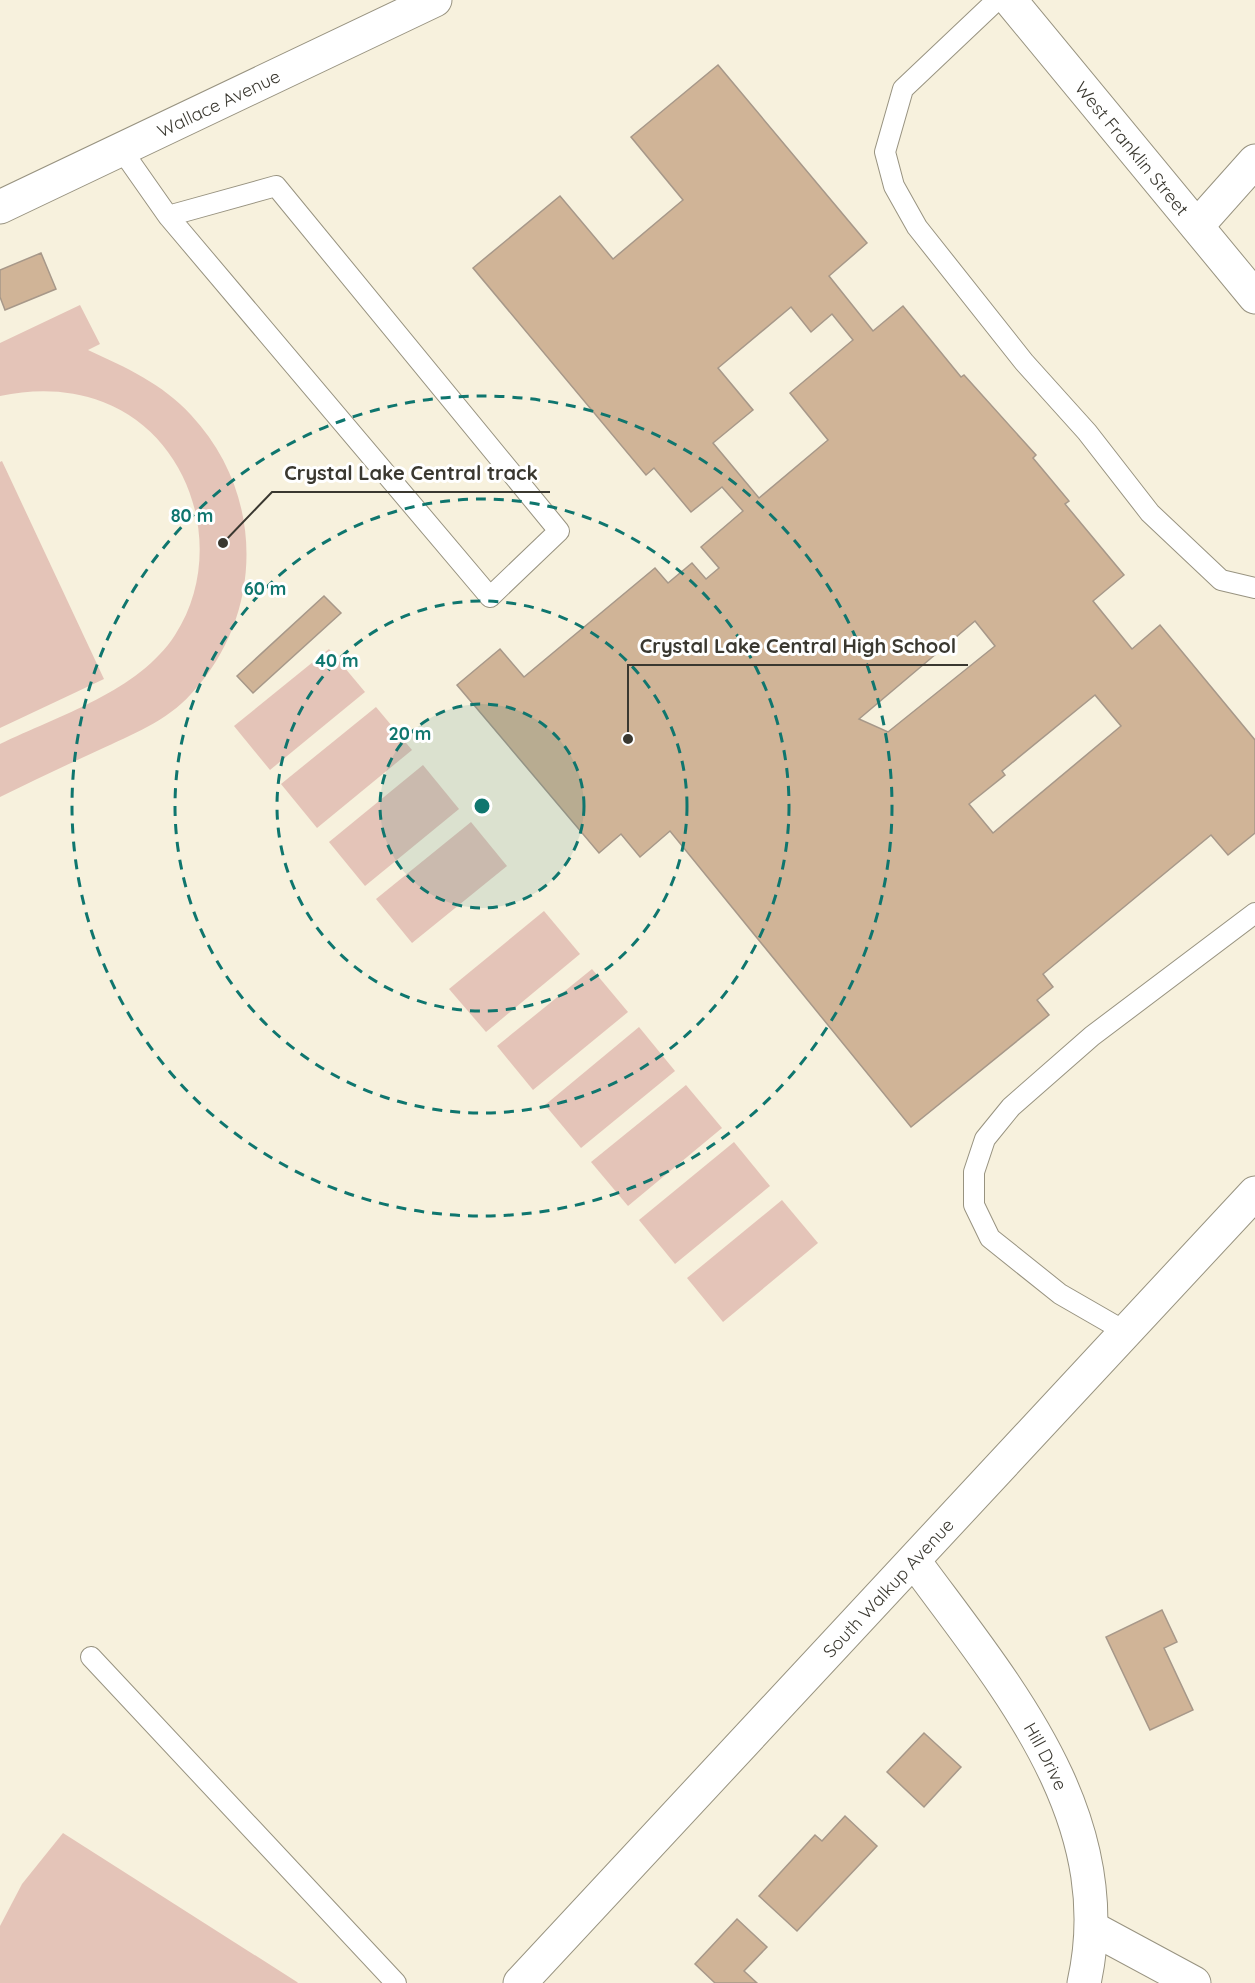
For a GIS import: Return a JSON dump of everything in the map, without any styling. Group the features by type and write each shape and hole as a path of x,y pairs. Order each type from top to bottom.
{"street":[{"name":"Wallace Avenue","path":"0,207 435,0"},
{"name":"West Franklin Street","path":"1010,0 1255,297"},
{"path":"1197,226 1255,161"},
{"name":"South Walkup Avenue","path":"520,1983 1255,1193"},
{"name":"Hill Drive","path":"914,1561 990,1665 1050,1758 1075,1820 1091,1883 1092,1928 1084,1983"},
{"path":"1092,1928 1194,1983"}],"lane":[{"path":"997,0 903,89 885,152 894,186 917,227 1024,362 1087,432 1150,513 1221,580 1255,588"},
{"path":"121,149 168,216 490,597 559,531 276,186 168,216"},
{"path":"1126,1332 1060,1294 990,1238 974,1205 974,1172 986,1139 1011,1107 1092,1036 1255,913"},
{"path":"91,1657 396,1983"}],"shaded area":[{"path":"80,305 100,344 88,350 129,370 168,394 191,415 215,446 233,481 243,517 246,554 243,591 233,628 215,662 181,704 160,720 136,733 0,797 0,744 96,700 141,672 160,655 175,635 191,603 198,570 199,535 193,502 179,470 160,442 134,419 103,402 77,395 39,391 0,396 0,343"},
{"path":"2,461 104,679 0,728 0,462"},
{"path":"329,649 365,692 270,770 234,726"},
{"path":"376,707 412,750 317,828 281,784"},
{"path":"423,765 459,809 365,886 329,842"},
{"path":"471,822 507,866 412,943 376,899"},
{"path":"544,911 580,954 486,1032 449,989"},
{"path":"592,969 628,1012 533,1090 497,1046"},
{"path":"639,1027 675,1071 581,1148 545,1105"},
{"path":"686,1085 722,1128 628,1206 591,1162"},
{"path":"734,1142 770,1186 675,1264 639,1220"},
{"path":"782,1200 818,1243 723,1322 687,1278"},
{"path":"63,1833 298,1983 0,1983 0,1926 22,1884"}],"building":[{"path":"718,65 867,243 829,276 873,331 903,306 961,377 964,375 1036,455 1033,458 1069,501 1065,504 1124,575 1093,601 1132,649 1160,625 1255,740 1255,833 1228,855 1211,835 1043,974 1053,987 1037,1000 1049,1015 911,1127 670,831 640,857 621,834 599,853 457,685 500,649 524,677 655,568 668,583 692,563 706,579 719,568 701,547 743,511 722,487 691,512 654,468 646,475 473,268 560,196 613,259 683,200 631,137","holes":["791,307 811,332 832,314 853,340 790,393 828,440 759,498 713,443 753,410 718,368","975,621 995,646 888,732 859,719","1095,695 1121,726 993,833 969,804 1005,775 1002,771"]},
{"path":"41,253 56,289 5,310 0,297 0,270"},
{"path":"324,596 341,613 253,693 237,676"},
{"path":"1162,1610 1177,1642 1164,1648 1193,1710 1150,1730 1106,1637"},
{"path":"924,1733 961,1767 924,1807 887,1772"},
{"path":"845,1816 877,1846 797,1931 759,1896 815,1835 822,1841"},
{"path":"737,1919 767,1947 744,1971 757,1983 715,1983 695,1964"}],"place":[{"name":"Crystal Lake Central track","path":"223,543"},
{"name":"Crystal Lake Central High School","path":"628,739"}]}
